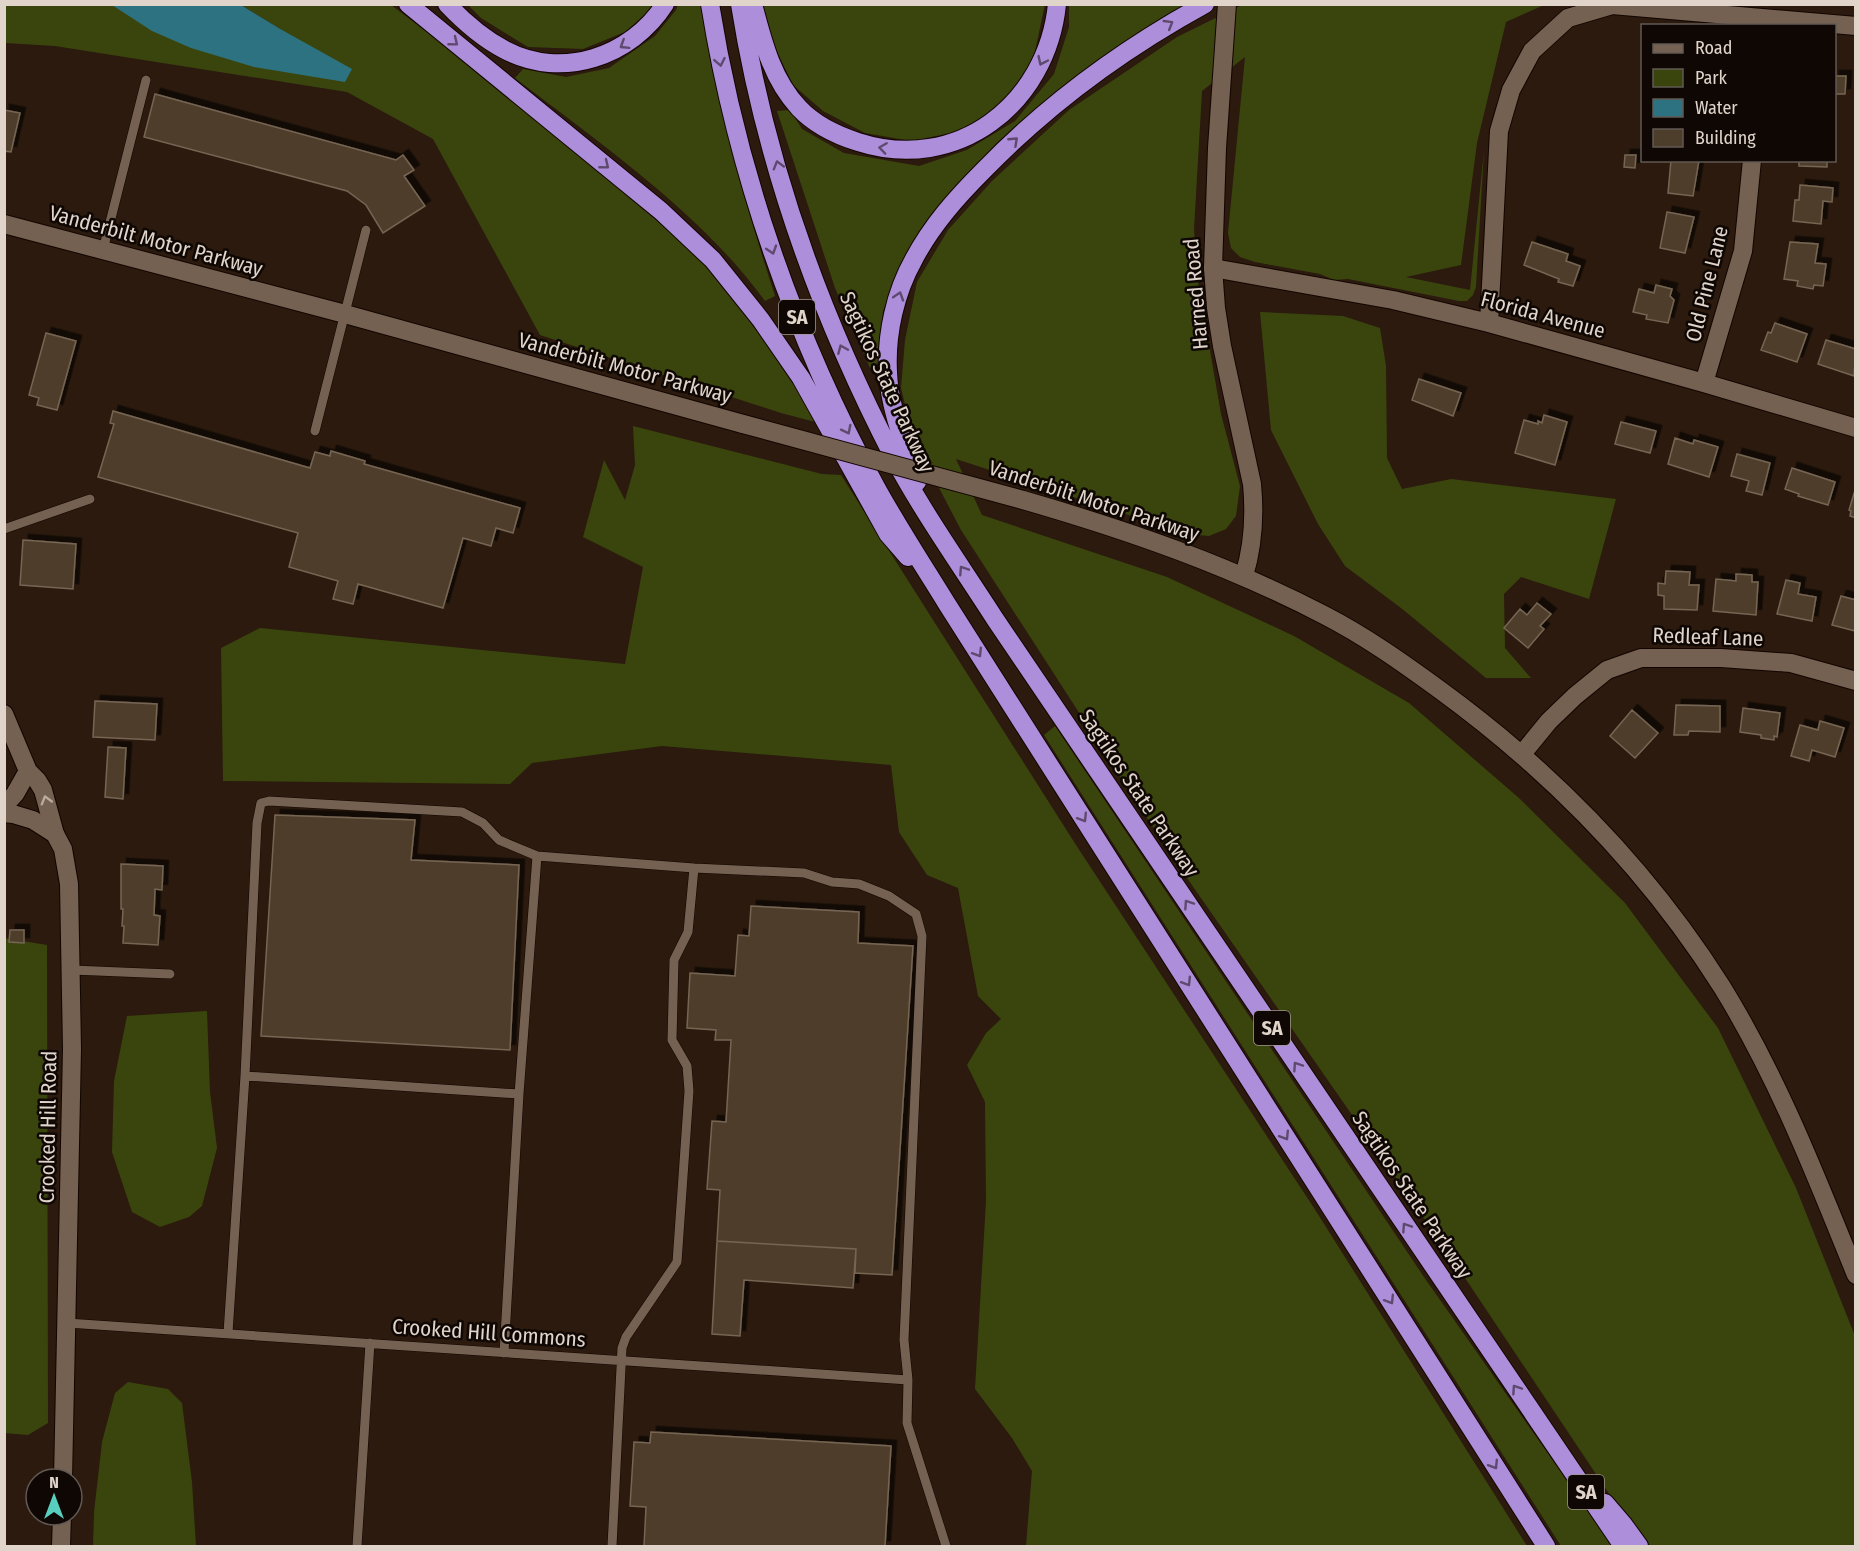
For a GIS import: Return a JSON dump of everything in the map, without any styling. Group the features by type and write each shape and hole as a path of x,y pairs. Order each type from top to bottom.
{"highway":[{"path":"408,4 661,211 712,260 761,320 801,378 888,534 947,604"},
{"path":"447,4 481,34 506,51 533,60 564,63 595,59 623,47 645,29 665,4"},
{"name":"SA","path":"710,4 725,83 751,183 776,261 798,321 840,416 871,478 947,604 1546,1546"},
{"name":"Sagtikos State Parkway","path":"740,4 750,57 773,148 814,277 848,363 895,459 926,513 1008,639 1623,1546"},
{"path":"753,4 760,35 771,63 787,93 814,122 831,132 869,146 891,150 911,150 942,144 970,134 988,125 1011,107 1027,89 1045,57 1052,39 1057,4"},
{"path":"926,513 889,391 888,372 889,333 904,279 914,259 952,204 1027,128 1074,89 1143,40 1205,4"},
{"path":"1548,1437 1623,1524 1639,1546"}],"main road":[{"name":"Harned Road","path":"1227,4 1213,229 1213,268 1222,346 1252,484 1254,505 1252,531 1244,576"},
{"path":"1489,323 1499,131 1511,90 1532,51 1568,18 1612,5 1763,22 1810,24"},
{"path":"1836,25 1856,26"},
{"name":"Old Pine Lane","path":"1704,382 1743,251 1752,162"},
{"name":"Vanderbilt Motor Parkway","path":"4,224 345,314 1121,529 1244,576 1326,616 1387,652 1466,709 1522,754 1577,805 1646,881 1722,988 1756,1047 1792,1119 1856,1275"},
{"name":"Florida Avenue","path":"1213,268 1393,300 1489,323 1704,382 1856,428"},
{"name":"Redleaf Lane","path":"1522,754 1575,696 1607,670 1641,658 1721,658 1791,663 1856,681"},
{"name":"Crooked Hill Road","path":"4,714 28,771 43,790 68,870 72,970 63,1467"},
{"path":"4,806 15,794 28,771"},
{"path":"4,813 33,820 55,834"},
{"path":"61,1546 62,1527"}],"lane":[{"path":"104,250 146,80"},
{"path":"315,431 366,230"},
{"path":"4,529 90,499"},
{"path":"228,1333 245,1076 257,823 261,803 269,801 462,812 483,823 499,840 537,856 694,868 804,873 832,882 860,884 889,896 916,914 922,936 904,1340 908,1380 907,1423 946,1546"},
{"path":"504,1353 519,1094 537,856"},
{"path":"612,1546 622,1348 626,1337 677,1262 689,1091 687,1066 672,1040 674,960 688,932 694,868"},
{"path":"72,970 170,974"},
{"path":"245,1076 519,1094"},
{"name":"Crooked Hill Commons","path":"67,1323 908,1380"},
{"path":"357,1546 370,1343"}],"green space":[{"path":"1045,4 1033,61 1006,101 961,131 911,141 865,133 823,111 793,85 765,27 763,5"},
{"path":"4,5 112,5 282,30 241,5 391,5 480,72 707,263 795,381 819,423 781,413 540,335 433,139 347,92 55,46 5,43"},
{"path":"468,5 656,5 625,32 583,49 528,47 481,18"},
{"path":"678,5 702,5 715,79 732,152 775,296 765,301 711,238 680,209 615,154 515,78 523,69 566,77 609,68 655,36"},
{"path":"1069,5 1192,5 1048,101 937,208 906,254 883,311 880,365 870,368 835,288 777,111 790,110 802,129 844,153 919,166 967,150 1015,121 1054,74 1069,27"},
{"path":"1242,5 1544,5 1506,22 1477,143 1461,265 1406,277 1470,290 1484,150 1476,287 1473,295 1467,301 1459,301 1348,279 1334,280 1320,274 1255,262 1240,257 1231,248 1228,233 1245,57 1202,91 1194,229 1197,276 1221,414 1240,486 1236,516 1226,529 1209,536 1187,534 956,459 982,515 1167,577 1294,636 1409,703 1519,798 1625,903 1718,1028 1796,1188 1855,1336 1855,1546 1644,1546 1451,1257 1171,855 961,530 913,438 901,388 905,340 917,282 948,230 992,181 1069,110 1177,37"},
{"path":"1260,312 1343,316 1380,328 1386,366 1387,458 1402,489 1451,479 1616,499 1589,599 1521,577 1504,594 1505,648 1531,678 1486,678 1401,608 1345,566 1318,524 1271,430"},
{"path":"633,426 822,474 841,475 1076,845 1314,1208 1527,1546 1026,1546 1032,1471 1012,1438 975,1389 986,1201 985,1102 967,1065 986,1033 1001,1019 978,996 958,888 927,875 899,832 891,765 662,746 532,763 510,784 223,781 221,648 260,628 625,664 643,567 583,537 604,460 625,500 635,465"},
{"path":"1055,726 1426,1280 1613,1546 1561,1546 1044,735"},
{"path":"4,938 47,945 48,1423 28,1435 4,1433"},
{"path":"207,1011 210,1092 217,1148 202,1206 189,1217 160,1227 132,1212 112,1152 114,1081 127,1016"},
{"path":"128,1382 168,1389 182,1403 192,1482 196,1546 93,1546 94,1512 102,1442 115,1393"}],"water":[{"path":"112,5 241,5 352,69 345,82 254,67 191,48 152,31"}],"building":[{"path":"1836,76 1846,76 1845,94 1836,94"},
{"path":"155,94 396,160 403,155 414,170 404,176 425,206 383,233 366,205 347,191 144,137"},
{"path":"4,110 20,113 11,152 4,151"},
{"path":"1625,155 1636,155 1635,168 1624,167"},
{"path":"1671,162 1699,162 1693,196 1668,193"},
{"path":"1799,162 1827,162 1827,167 1799,166"},
{"path":"1800,185 1833,188 1832,202 1823,201 1821,224 1793,221 1795,200 1799,200"},
{"path":"1667,212 1694,217 1685,253 1660,248"},
{"path":"1532,242 1568,254 1566,261 1580,266 1573,286 1558,282 1559,279 1524,265"},
{"path":"1790,242 1818,244 1815,263 1826,264 1823,286 1814,285 1813,289 1797,286 1798,281 1784,279"},
{"path":"1656,285 1672,289 1670,296 1674,300 1668,323 1646,319 1647,315 1633,312 1639,289 1654,293"},
{"path":"1775,323 1807,334 1797,362 1761,350 1768,332 1771,333"},
{"path":"46,333 76,341 57,410 37,405 39,398 29,395"},
{"path":"1826,340 1856,349 1854,376 1818,364"},
{"path":"1419,379 1461,393 1453,416 1412,400"},
{"path":"113,411 310,468 315,452 330,456 331,451 365,461 364,464 520,508 513,533 496,528 491,546 463,538 443,608 358,584 353,604 333,599 338,581 289,567 298,533 98,477 114,424 110,423"},
{"path":"1544,415 1567,422 1555,465 1515,453 1524,420 1542,423"},
{"path":"1621,422 1656,431 1650,453 1615,444"},
{"path":"1675,438 1693,444 1694,440 1718,447 1709,477 1668,464"},
{"path":"1737,454 1770,463 1762,495 1746,491 1749,481 1731,476"},
{"path":"1792,468 1835,482 1828,505 1798,496 1799,494 1785,489"},
{"path":"1856,487 1856,518 1850,516 1851,511 1849,510"},
{"path":"23,540 76,544 73,589 20,585"},
{"path":"1666,571 1690,572 1689,585 1699,585 1697,610 1664,609 1664,596 1658,595 1658,583 1665,584"},
{"path":"1736,574 1752,575 1752,582 1758,582 1756,615 1713,611 1716,579 1736,581"},
{"path":"1786,580 1800,583 1798,594 1816,597 1812,621 1777,614"},
{"path":"1841,596 1856,600 1855,631 1832,625"},
{"path":"1537,603 1551,614 1540,626 1544,629 1528,648 1504,628 1520,609 1527,615"},
{"path":"95,701 157,704 155,740 93,737"},
{"path":"1676,705 1720,706 1720,732 1689,731 1688,735 1674,735"},
{"path":"1743,708 1780,713 1777,737 1774,736 1774,740 1761,738 1761,735 1740,732"},
{"path":"1632,710 1658,733 1635,758 1610,736"},
{"path":"1820,721 1844,728 1835,757 1812,750 1809,761 1791,756 1800,725 1818,730"},
{"path":"108,747 126,748 123,799 105,797"},
{"path":"275,815 415,820 411,860 519,865 510,1050 261,1036"},
{"path":"121,864 163,866 162,890 155,889 154,915 160,916 158,945 123,943"},
{"path":"751,906 859,912 858,943 913,946 892,1275 855,1273 856,1249 717,1241 720,1190 707,1189 712,1121 726,1122 731,1040 715,1040 716,1030 687,1028 690,973 735,976 738,935 749,936"},
{"path":"10,930 24,930 24,943 9,942"},
{"path":"717,1241 856,1249 853,1288 744,1280 740,1336 712,1334"},
{"path":"651,1432 891,1446 885,1546 644,1546 646,1507 630,1506 634,1442 650,1443"}]}
